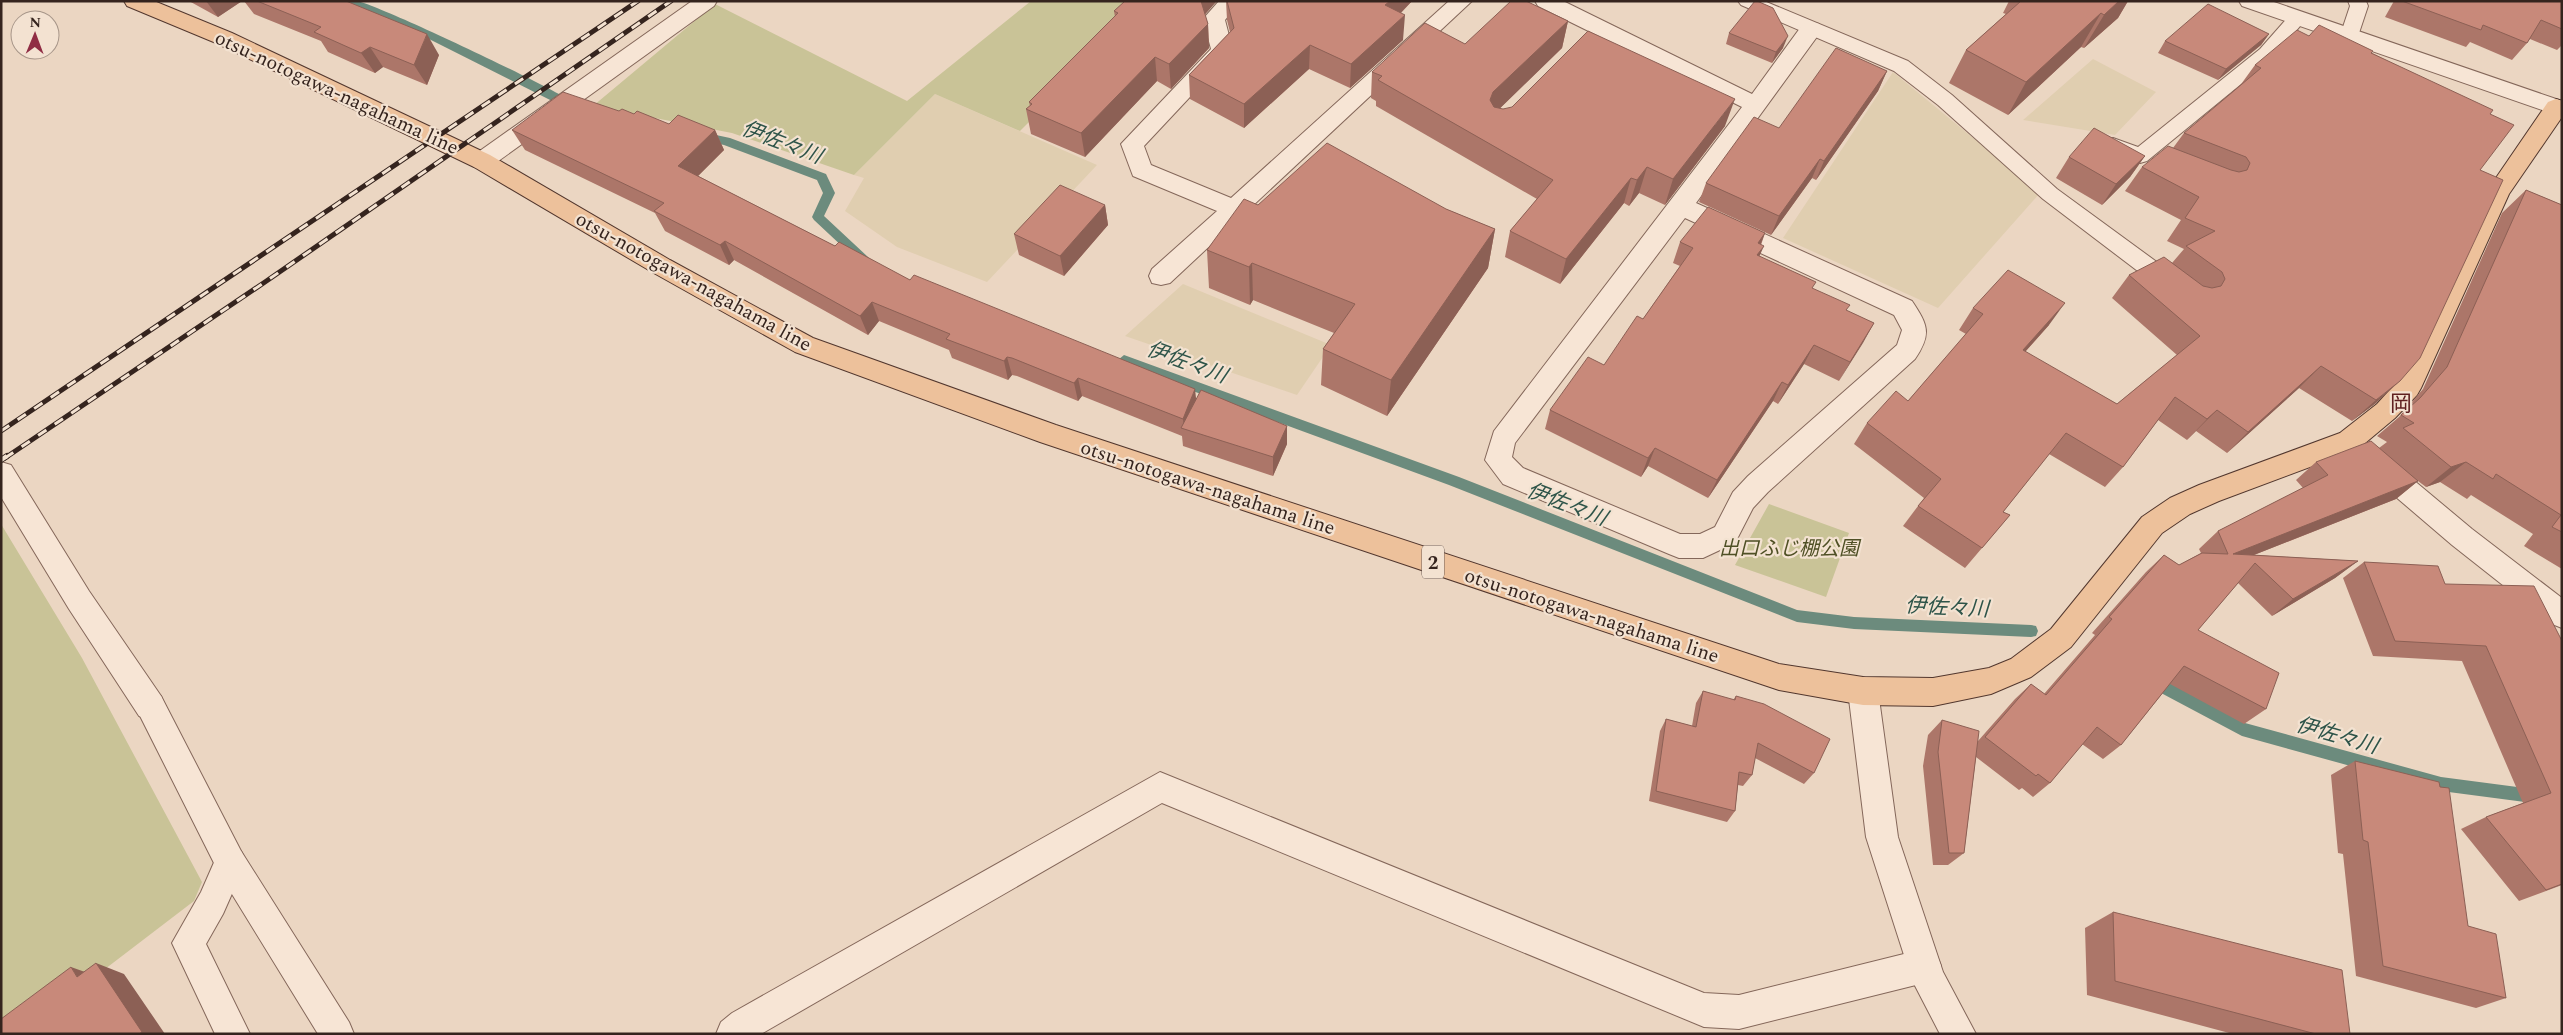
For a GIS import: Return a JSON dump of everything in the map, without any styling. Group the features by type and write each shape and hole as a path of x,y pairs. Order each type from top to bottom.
{"main road":[{"name":"otsu-notogawa-nagahama line","path":"134,1 232,42 482,161 661,266 804,345 1058,437 1779,677 1863,691 1933,692 1991,681 2021,668 2062,638 2152,525 2180,506 2349,441 2386,411 2408,388 2499,191 2560,105"}],"street":[{"path":"482,161 707,1"},
{"path":"1232,1 1214,18 1222,51 1132,144 1141,170 1234,209"},
{"path":"1161,276 1462,1"},
{"path":"1545,1 1591,34 1754,104"},
{"path":"2249,1 2297,19 2560,105"},
{"path":"1681,206 1903,308 1914,325 1915,340 1906,352 1758,484 1744,500 1725,536 1703,546 1679,546 1513,476 1498,460 1503,439 1681,206 1754,104 1812,29"},
{"path":"2349,441 2462,536 2562,615"},
{"path":"1,473 79,600 150,706 230,862 337,1034"},
{"path":"1863,691 1882,837 1929,980 1959,1034"},
{"path":"733,1034 744,1025 1160,787 1704,1010 1738,1012 1924,966"},
{"path":"230,862 212,903 188,943 233,1034"}],"lane":[{"path":"1747,1 1901,66 1945,100 2050,194 2185,295"},
{"path":"2348,36 2359,6 2358,1"},
{"path":"2102,140 2149,159 2267,54 2297,19"}],"shaded area":[{"path":"2093,59 2156,92 2115,135 2023,120"},
{"path":"1893,72 2040,193 1938,308 1783,238"},
{"path":"935,94 1097,165 987,282 897,247 845,211 864,178 854,175"},
{"path":"1183,284 1331,345 1297,395 1125,336"}],"green space":[{"path":"1031,1 1150,1 1020,131 935,94 854,175 732,133 593,106 715,4 907,101"},
{"name":"出口ふじ棚公園","path":"1769,504 1849,533 1826,597 1735,565"},
{"path":"1,524 82,658 202,882 194,901 20,1034 1,1034"}],"building":[{"path":"257,1 346,1 427,34 414,65 370,47 361,53 314,32 321,27"},
{"path":"1125,1 1201,1 1208,24 1169,64 1155,57 1081,133 1026,109 1032,104 1029,102 1118,13 1114,11"},
{"path":"1227,1 1390,1 1385,5 1405,15 1351,64 1310,45 1244,104 1189,75 1234,28"},
{"path":"1511,1 1526,1 1568,21 1493,92 1490,100 1494,107 1503,109 1512,107 1588,31 1735,99 1673,179 1647,167 1637,180 1631,178 1566,259 1510,231 1553,180 1378,80 1382,76 1372,72 1425,23 1465,44"},
{"path":"1755,1 1773,8 1788,36 1776,52 1729,33"},
{"path":"2021,1 2119,1 2104,15 2101,13 2026,82 1966,50"},
{"path":"2402,1 2562,1 2562,29 2541,20 2527,43 2483,25 2481,30"},
{"path":"2208,4 2269,34 2226,69 2165,41"},
{"path":"2319,25 2373,51 2371,53 2493,110 2490,114 2514,125 2480,170 2503,180 2420,358 2400,381 2376,400 2321,366 2248,432 2217,410 2207,419 2175,397 2123,467 2066,433 2003,512 2010,515 1982,548 1918,506 1941,479 1867,423 1896,391 1908,401 1983,314 1973,308 2008,270 2065,303 2023,350 2117,404 2200,336 2129,275 2164,257 2203,286 2212,288 2221,286 2225,279 2222,272 2186,246 2215,231 2185,218 2199,197 2142,167 2168,146 2231,170 2239,172 2247,170 2250,163 2246,157 2184,133 2261,68 2255,65 2297,30 2309,36"},
{"path":"1836,48 1887,71 1824,161 1820,159 1779,216 1706,183 1754,117 1779,128"},
{"path":"563,92 619,111 622,109 634,114 637,111 669,124 678,115 715,130 678,166 835,246 839,242 910,280 914,275 1195,389 1183,419 1078,378 1074,383 1012,358 1007,357 1004,361 946,339 950,334 872,302 860,316 725,241 720,245 654,211 664,203 512,130"},
{"path":"2094,128 2145,156 2116,184 2069,157"},
{"path":"1327,143 1446,209 1495,229 1391,380 1323,349 1355,304 1252,263 1249,267 1207,250 1244,199 1258,205"},
{"path":"1060,185 1105,205 1060,256 1014,234"},
{"path":"2526,190 2562,205 2562,532 2552,527 2561,515 2496,474 2493,479 2466,462 2451,467 2403,428 2414,423 2401,415 2420,398 2447,367"},
{"path":"1708,207 1765,233 1758,243 1764,246 1757,255 1816,282 1812,288 1850,305 1846,310 1874,323 1850,362 1814,345 1788,385 1782,382 1717,480 1655,448 1648,458 1550,410 1588,357 1604,365 1637,316 1643,319 1693,248 1680,242"},
{"path":"1201,390 1287,426 1273,457 1181,428"},
{"path":"2371,441 2418,481 2233,554 2358,561 2293,599 2255,563 2198,630 2279,673 2266,709 2184,666 2121,745 2097,727 2050,783 2038,774 2036,776 1985,737 2031,684 2046,695 2112,619 2109,617 2164,555 2179,565 2202,553 2228,554 2218,531 2328,475 2316,462"},
{"path":"2364,562 2438,566 2445,584 2534,586 2562,641 2562,884 2546,890 2486,817 2551,793 2486,646 2395,641"},
{"path":"1703,691 1735,700 1736,696 1764,704 1830,739 1814,773 1758,743 1752,775 1739,772 1735,811 1656,791 1666,719 1696,727"},
{"path":"1942,720 1979,731 1964,853 1949,853 1938,752"},
{"path":"2355,761 2439,782 2440,787 2449,788 2468,926 2496,934 2506,998 2383,966 2368,842 2363,840"},
{"path":"2113,912 2342,970 2350,1034 2316,1034 2115,981"},
{"path":"96,963 142,1032 139,1034 1,1034 1,1019 71,967 77,977"}],"waterway":[{"name":"伊佐々川","path":"347,1 433,37 572,106"},
{"name":"伊佐々川","path":"702,136 726,141 822,177 829,193 818,217 864,260"},
{"name":"伊佐々川","path":"1124,360 1454,481 1797,616 1854,623 2031,631"},
{"name":"伊佐々川","path":"2151,680 2242,729 2441,784 2562,800"}],"railway":[{"path":"1,431 638,1"},
{"path":"5,458 265,282 671,1"},
{"path":"1,460 7,456"}],"district":[{"name":"岡","path":"2401,403"}]}
